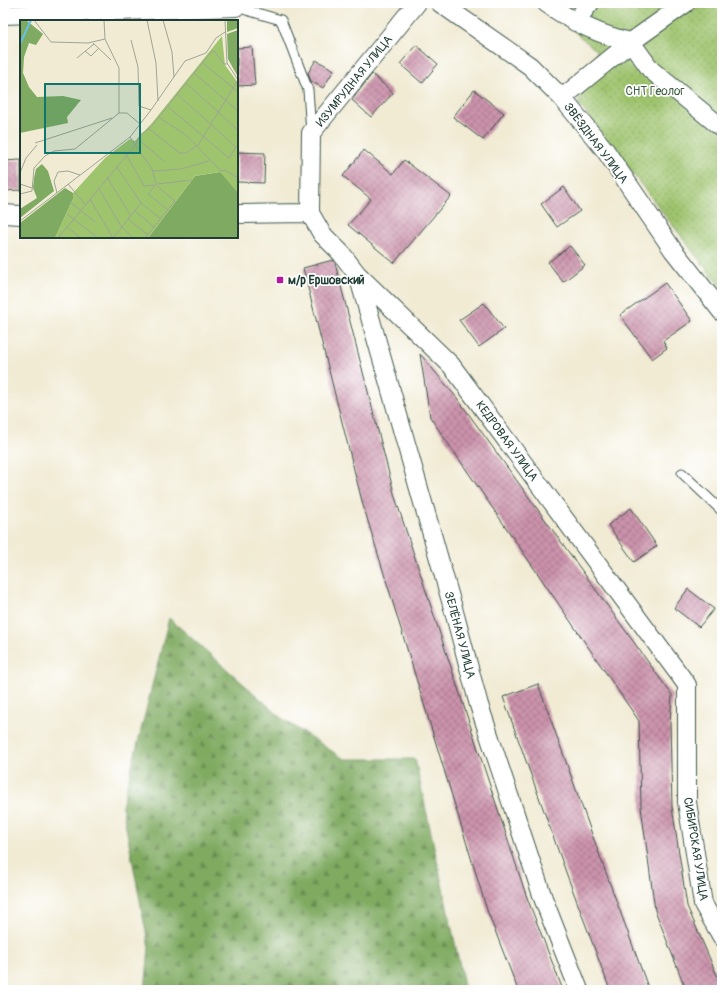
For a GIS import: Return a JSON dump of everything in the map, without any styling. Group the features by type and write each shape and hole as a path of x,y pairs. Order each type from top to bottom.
{"street":[{"name":"ИЗУМРУДНАЯ УЛИЦА","path":"310,213 311,133 417,3"},
{"name":"ЗВЁЗДНАЯ УЛИЦА","path":"440,3 530,66 562,98 605,150 672,250 722,312"},
{"path":"546,3 574,22 611,38 631,42 651,70 722,128"},
{"path":"574,22 590,3"},
{"path":"562,98 631,42 686,3"},
{"path":"3,15 238,5"},
{"path":"238,214 310,213"},
{"name":"КЕДРОВАЯ УЛИЦА","path":"310,213 322,234 341,253 357,274 451,365 687,685"},
{"path":"3,214 20,214"},
{"name":"ЗЕЛЁНАЯ УЛИЦА","path":"357,274 479,705 543,898 579,990"},
{"name":"СИБИРСКАЯ УЛИЦА","path":"687,685 687,802 703,904 722,937"}],"lane":[{"path":"238,5 281,20 308,90 311,133"},
{"path":"682,473 722,511"}],"green space":[{"name":"СНТ Геолог","path":"541,3 722,3 722,289 578,103 597,51"},
{"path":"169,618 283,719 344,759 415,759 463,980 463,990 145,990 149,948 122,806"}],"building":[{"path":"416,45 438,64 422,83 400,64"},
{"path":"252,47 255,85 238,86 238,48"},
{"path":"316,60 334,70 323,88 311,81 308,73"},
{"path":"372,74 393,93 371,117 352,100"},
{"path":"474,90 504,113 483,140 453,117"},
{"path":"364,150 393,174 404,160 451,196 394,263 348,225 371,199 343,176"},
{"path":"238,152 265,153 264,183 238,182"},
{"path":"20,160 20,190 3,191 3,161"},
{"path":"564,187 580,211 557,227 541,204"},
{"path":"570,246 585,265 563,282 548,262"},
{"path":"333,260 395,497 526,895 563,990 518,990 487,910 363,505 303,268"},
{"path":"665,283 692,321 663,341 667,348 652,359 620,315"},
{"path":"484,303 504,329 479,347 459,320"},
{"path":"420,354 457,398 672,695 670,722 672,807 687,906 722,990 686,990 655,910 641,807 639,721 430,417"},
{"path":"631,508 657,546 634,562 608,525"},
{"path":"688,589 714,609 699,627 674,608"},
{"path":"538,684 649,990 610,990 567,875 503,697"}],"place":[{"name":"м/р Ершовский","path":"280,280"}]}
